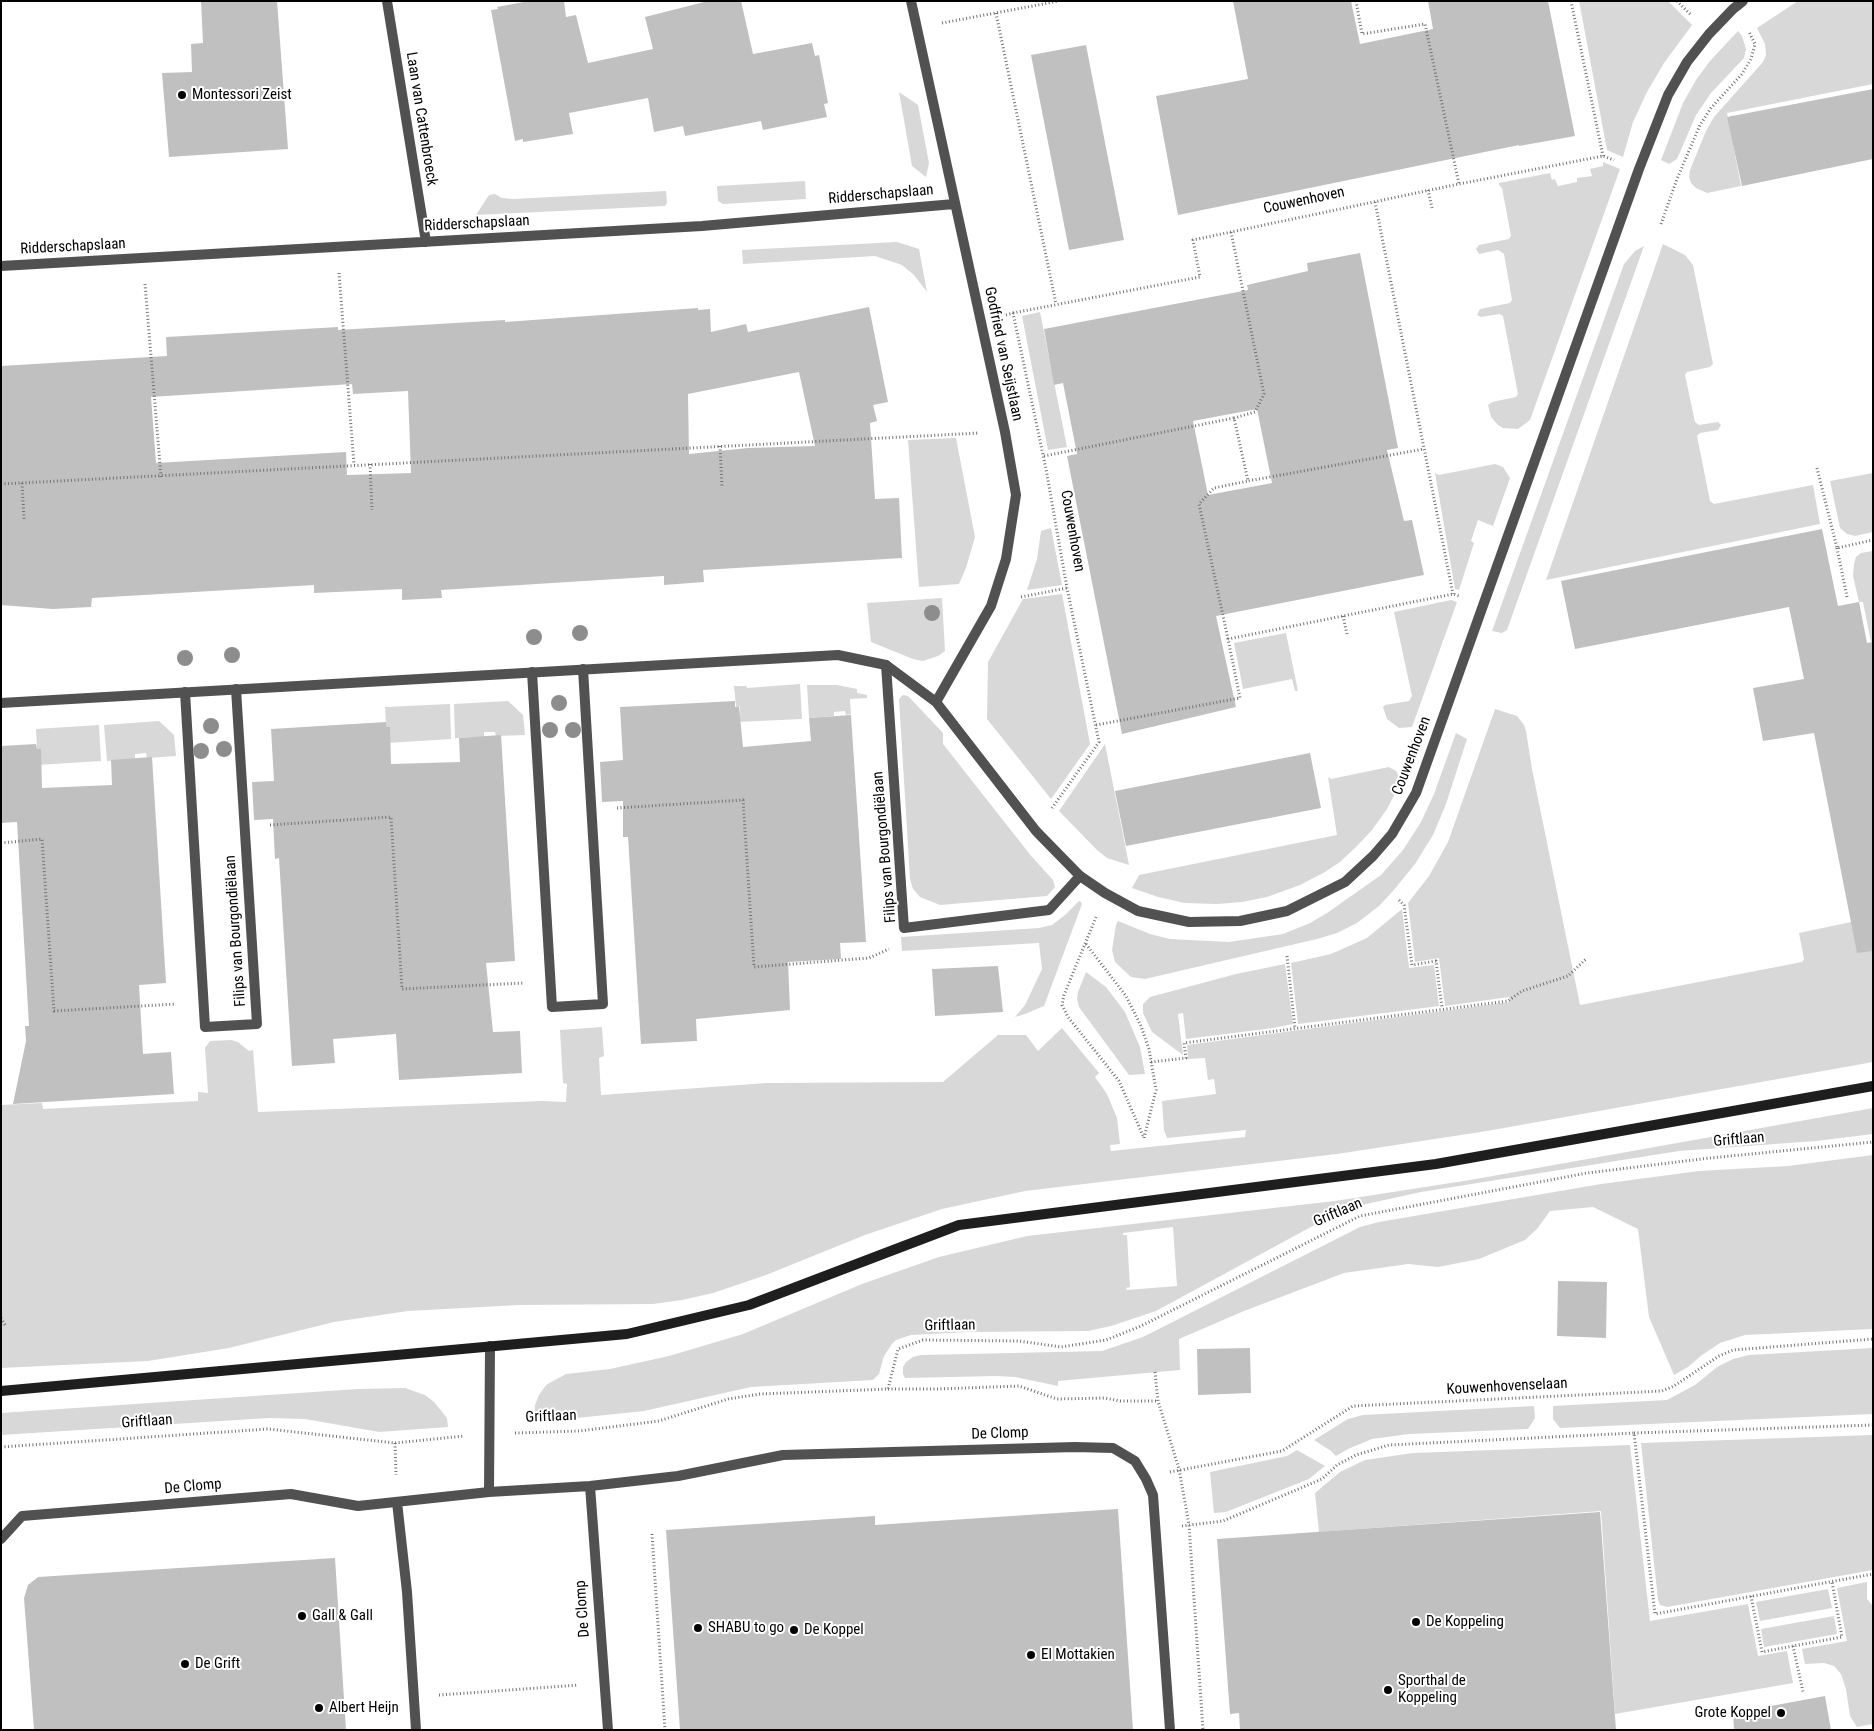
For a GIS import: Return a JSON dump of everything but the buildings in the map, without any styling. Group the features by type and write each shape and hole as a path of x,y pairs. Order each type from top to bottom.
{"street":[{"name":"Laan van Cattenbroeck","path":"387,1 426,242"},
{"name":"Godfried van Seijstlaan","path":"911,1 1005,432 1016,495 1006,559 991,606 936,702"},
{"name":"Couwenhoven","path":"936,702 1036,831 1080,876 1105,893 1138,911 1189,922 1240,921 1286,911 1345,882 1373,856 1392,834 1416,793 1639,169 1668,95 1687,62 1709,34 1733,8 1743,1"},
{"name":"Ridderschapslaan","path":"1,266 702,226 954,204"},
{"path":"1,702 838,655 886,665 936,702"},
{"name":"Filips van Bourgondiëlaan","path":"886,665 904,928 1049,910 1080,876"},
{"path":"532,672 552,1007 603,1004 583,669"},
{"name":"Filips van Bourgondiëlaan","path":"185,692 205,1027 257,1024 236,689"},
{"name":"Griftlaan","path":"1,1391 627,1334 749,1306 959,1225 1436,1164 1873,1086"},
{"path":"489,1492 490,1346"},
{"name":"De Clomp","path":"1,1539 22,1516 291,1494 358,1506 489,1492 590,1486 678,1476 783,1455 1075,1447 1113,1448 1136,1461 1153,1495 1170,1730"},
{"name":"De Clomp","path":"590,1486 608,1730"},
{"path":"397,1502 407,1592 416,1730"}],"path":[{"path":"916,28 1059,1"},
{"path":"1356,1 1362,34 1425,24 1459,184"},
{"path":"1571,1 1603,156 1639,169"},
{"path":"1662,224 1676,179 1700,125 1711,108 1742,74 1753,53 1755,44 1752,36 1733,8"},
{"path":"996,13 1056,304"},
{"name":"Couwenhoven","path":"980,321 1056,304 1200,277 1193,240 1428,190 1603,156"},
{"path":"1428,190 1432,208"},
{"path":"1374,202 1453,594"},
{"path":"1044,456 1234,418 1255,412 1264,394 1231,232"},
{"path":"337,247 354,465"},
{"path":"143,258 161,477"},
{"name":"Couwenhoven","path":"1013,313 1044,456 1067,588 1099,742 1036,831"},
{"path":"1234,418 1248,481"},
{"path":"1,484 1005,432"},
{"path":"720,446 722,487"},
{"path":"1096,725 1240,698 1200,504 1214,488 1424,449"},
{"path":"370,464 372,510"},
{"path":"1816,468 1837,548 1847,597"},
{"path":"22,483 24,520"},
{"path":"1837,548 1873,540"},
{"path":"995,593 1008,599 1067,588"},
{"path":"1228,639 1453,594 1482,608"},
{"path":"1342,616 1347,634"},
{"path":"592,810 743,800 754,967 869,958 895,947 904,928"},
{"path":"245,827 391,817 402,989 551,982"},
{"path":"1,843 42,839 54,1011 204,1002"},
{"path":"1086,944 1126,996 1141,1026 1149,1050 1156,1090 1144,1138 1119,1081 1068,1017 1062,1005 1064,995 1105,893"},
{"path":"1400,900 1404,906 1412,965 1436,962 1442,1008"},
{"path":"1287,956 1295,1028"},
{"path":"1151,1062 1186,1058 1184,1043 1442,1008 1508,1001 1522,991 1568,976 1587,958"},
{"name":"Griftlaan","path":"1,1447 268,1429 395,1443 488,1434 579,1431 659,1420 728,1399 760,1394 888,1389 898,1349 923,1340 1019,1341 1061,1347 1106,1340 1141,1326 1360,1216 1587,1174 1710,1158 1873,1142"},
{"path":"1,1318 5,1325"},
{"name":"Kouwenhovenselaan","path":"1146,1479 1180,1469 1282,1451 1354,1406 1662,1391 1674,1386 1719,1356 1733,1350 1873,1339"},
{"path":"1156,1372 1158,1401 1180,1469 1189,1525 1203,1730"},
{"path":"888,1389 1019,1386 1056,1399 1105,1398 1120,1401 1158,1401"},
{"path":"1156,1531 1223,1521 1322,1479 1337,1465 1356,1455 1389,1445 1634,1433 1873,1425"},
{"path":"1634,1433 1655,1614 1873,1574"},
{"path":"395,1443 397,1502"},
{"path":"652,1534 665,1730"},
{"path":"1752,1596 1762,1652 1842,1637 1832,1582"},
{"path":"1793,1646 1804,1692"},
{"path":"414,1697 604,1683"}],"shaded area":[{"path":"1579,1 1668,1 1692,25 1664,63 1647,92 1633,122 1623,157 1607,150"},
{"path":"1798,1 1873,1 1873,84 1727,113 1741,186 1707,193 1696,188 1691,183 1689,177 1690,170 1706,131 1714,117 1763,62 1766,55 1765,44 1757,28"},
{"path":"1738,31 1742,36 1746,49 1744,58 1711,93 1696,115 1677,159 1669,164 1661,160 1683,103 1696,80 1710,61"},
{"path":"899,92 918,105 929,163 926,177 912,166"},
{"path":"1603,162 1620,169 1530,420 1518,429 1503,428 1491,417 1488,405 1492,402 1516,397 1518,394 1503,316 1500,314 1481,317 1477,315 1480,309 1510,303 1512,300 1504,254 1498,250 1479,254 1476,249 1479,245 1509,239 1511,236 1502,188 1499,183 1550,173 1552,180 1555,179 1558,186 1577,182 1577,178 1592,176 1590,169 1603,166"},
{"path":"805,181 806,199 723,204 718,201 717,186"},
{"path":"666,191 667,203 665,206 476,215 489,195 495,194 502,198 513,199"},
{"path":"897,242 919,249 927,292 914,275 902,265 875,256 743,264 742,250"},
{"path":"1663,244 1685,255 1693,265 1713,364 1710,367 1687,372 1685,375 1695,422 1699,425 1718,422 1721,425 1718,430 1700,433 1697,436 1710,501 1714,504 1813,485 1820,524 1546,580"},
{"path":"1644,246 1507,630 1502,633 1492,631 1624,264 1635,251"},
{"path":"1040,312 1067,447 1048,450 1022,316"},
{"path":"956,438 975,537 959,584 919,587 908,440"},
{"path":"1495,464 1503,467 1510,478 1493,526 1478,520 1471,541 1474,543 1459,590 1455,589 1435,473 1439,475"},
{"path":"1873,473 1873,532 1855,536 1847,534 1840,528 1830,481"},
{"path":"1051,528 1062,585 1027,590 1037,559 1041,531"},
{"path":"1873,551 1873,642 1871,642 1863,602 1859,602 1853,576 1856,557 1861,553"},
{"path":"1062,594 1090,744 1051,799 987,719 988,662 1023,599"},
{"path":"942,598 945,651 938,656 923,661 913,659 871,642 867,603"},
{"path":"1451,600 1457,602 1412,727 1399,728 1387,719 1383,707 1409,701 1412,696 1394,612"},
{"path":"1286,633 1298,691 1295,691 1292,679 1243,689 1234,643"},
{"path":"800,684 802,719 737,722 740,717 740,706 736,706 734,686 746,686 747,688"},
{"path":"807,685 837,685 857,689 857,693 867,695 867,698 850,699 851,714 846,715 845,711 834,712 834,716 809,718"},
{"path":"903,695 908,696 943,733 943,744 1032,857 1053,880 1055,887 1047,896 940,905 920,897 913,889 910,879 899,699"},
{"path":"508,701 523,715 525,735 496,736 495,732 484,732 484,737 455,738 454,704"},
{"path":"450,704 451,739 387,743 390,738 390,728 386,727 385,707"},
{"path":"1495,709 1517,716 1526,731 1580,1005 1802,962 1804,959 1799,933 1851,922 1873,949 1873,1062 1487,1131 1337,1154 1025,1191 942,1209 865,1235 766,1275 713,1293 682,1300 653,1304 519,1305 408,1311 334,1322 229,1348 148,1361 1,1368 1,1105 42,1103 43,1109 198,1101 198,1092 208,1093 205,1048 210,1041 231,1040 238,1042 249,1051 253,1050 258,1112 542,1101 566,1102 567,1084 563,1083 560,1030 602,1027 604,1056 599,1058 601,1095 767,1083 943,1082 998,1035 1026,1035 1038,1051 1062,1028 1099,1073 1095,1077 1107,1094 1117,1118 1120,1144 1110,1145 1111,1151 1245,1137 1246,1130 1167,1138 1164,1130 1162,1101 1216,1094 1214,1079 1208,1080 1205,1058 1188,1059 1187,1045 1510,1002 1509,997 1445,1006 1439,958 1415,962 1408,903 1429,876 1448,842"},
{"path":"159,721 174,735 176,756 147,758 146,753 135,754 135,759 107,761 104,725"},
{"path":"99,725 101,761 38,765 41,760 41,749 37,749 36,729"},
{"path":"1456,733 1467,739 1446,804 1433,835 1415,864 1393,891 1379,906 1357,923 1337,933 1317,939 1145,979 1131,977 1115,962 1112,950 1118,921 1150,934 1170,939 1229,942 1283,934 1310,923 1327,913 1381,875 1403,850 1421,822 1434,794"},
{"path":"1105,744 1129,865 1107,858 1059,811"},
{"path":"1389,767 1396,771 1400,778 1400,784 1387,809 1372,830 1340,862 1300,885 1267,897 1217,904 1185,903 1158,897 1132,888 1139,875 1337,835 1328,777 1331,779"},
{"path":"1079,901 1082,904 1044,1006 1015,1017 1025,1005 1042,969 1039,943 902,951 901,937 1039,928 1052,925"},
{"path":"1402,909 1409,968 1434,965 1439,1006 1298,1024 1291,963 1331,954 1367,938"},
{"path":"1285,964 1293,1024 1186,1039 1183,1013 1178,1014 1183,1055 1152,1032 1143,1013 1143,1004 1150,997 1236,974"},
{"path":"1086,972 1106,987 1125,1012 1140,1047 1145,1074 1129,1075 1079,1007 1078,992"},
{"path":"1873,1108 1873,1134 1816,1141 1679,1151 1421,1192 1366,1204 1320,1222 1156,1311 1111,1326 1088,1331 969,1332 911,1335 896,1340 892,1344 884,1356 879,1374 873,1380 751,1387 644,1411 538,1422 534,1419 535,1405 546,1385 566,1374 610,1369 669,1356 743,1334 862,1284 939,1257 1027,1236 1335,1201 1470,1180","holes":["1173,1227 1177,1286 1127,1290 1126,1288 1130,1287 1127,1235 1123,1235 1123,1233"]},
{"path":"1873,1155 1873,1329 1745,1335 1720,1343 1674,1375 1649,1317 1638,1229 1593,1207 1550,1211 1537,1229 1525,1240 1479,1259 1438,1267 1408,1264 1344,1273 1244,1311 1179,1339 1180,1370 1058,1381 1058,1386 1015,1377 905,1378 903,1374 903,1367 906,1362 913,1357 921,1355 1102,1351 1143,1337 1360,1227 1379,1222 1601,1184 1699,1171 1788,1166"},
{"path":"1873,1348 1873,1414 1560,1428 1553,1419 1553,1406 1667,1400 1695,1385 1717,1367 1733,1359 1749,1355"},
{"path":"405,1388 425,1395 434,1402 447,1418 448,1427 379,1432 305,1419 269,1418 1,1435 1,1413 358,1389"},
{"path":"1534,1406 1535,1418 1528,1429 1409,1434 1372,1439 1336,1456 1314,1440 1348,1419 1363,1415"},
{"path":"1873,1435 1873,1570 1667,1607 1660,1605 1641,1443"},
{"path":"1630,1445 1650,1621 1748,1604 1758,1656 1787,1651 1793,1683 1615,1714 1601,1511 1319,1532 1315,1493 1340,1472 1365,1460 1413,1453"},
{"path":"1297,1450 1325,1466 1309,1479 1226,1512 1214,1513 1210,1472 1287,1456"},
{"path":"1867,1582 1867,1599 1873,1606 1873,1724 1857,1727 1850,1716 1846,1689 1841,1674 1834,1666 1824,1663 1805,1664 1802,1649 1847,1641 1837,1588"},
{"path":"1828,1589 1832,1608 1760,1621 1756,1602"},
{"path":"1834,1616 1837,1634 1764,1647 1761,1629"}],"place":[{"name":"Montessori Zeist","path":"182,95"},
{"name":"Gall & Gall","path":"302,1616"},
{"name":"De Koppeling","path":"1416,1622"},
{"name":"SHABU to go","path":"698,1628"},
{"name":"De Koppel","path":"794,1630"},
{"name":"El Mottakien","path":"1031,1655"},
{"name":"De Grift","path":"185,1664"},
{"name":"Sporthal de Koppeling","path":"1388,1690"},
{"name":"Albert Heijn","path":"319,1708"},
{"name":"Grote Koppel","path":"1781,1713"}]}
